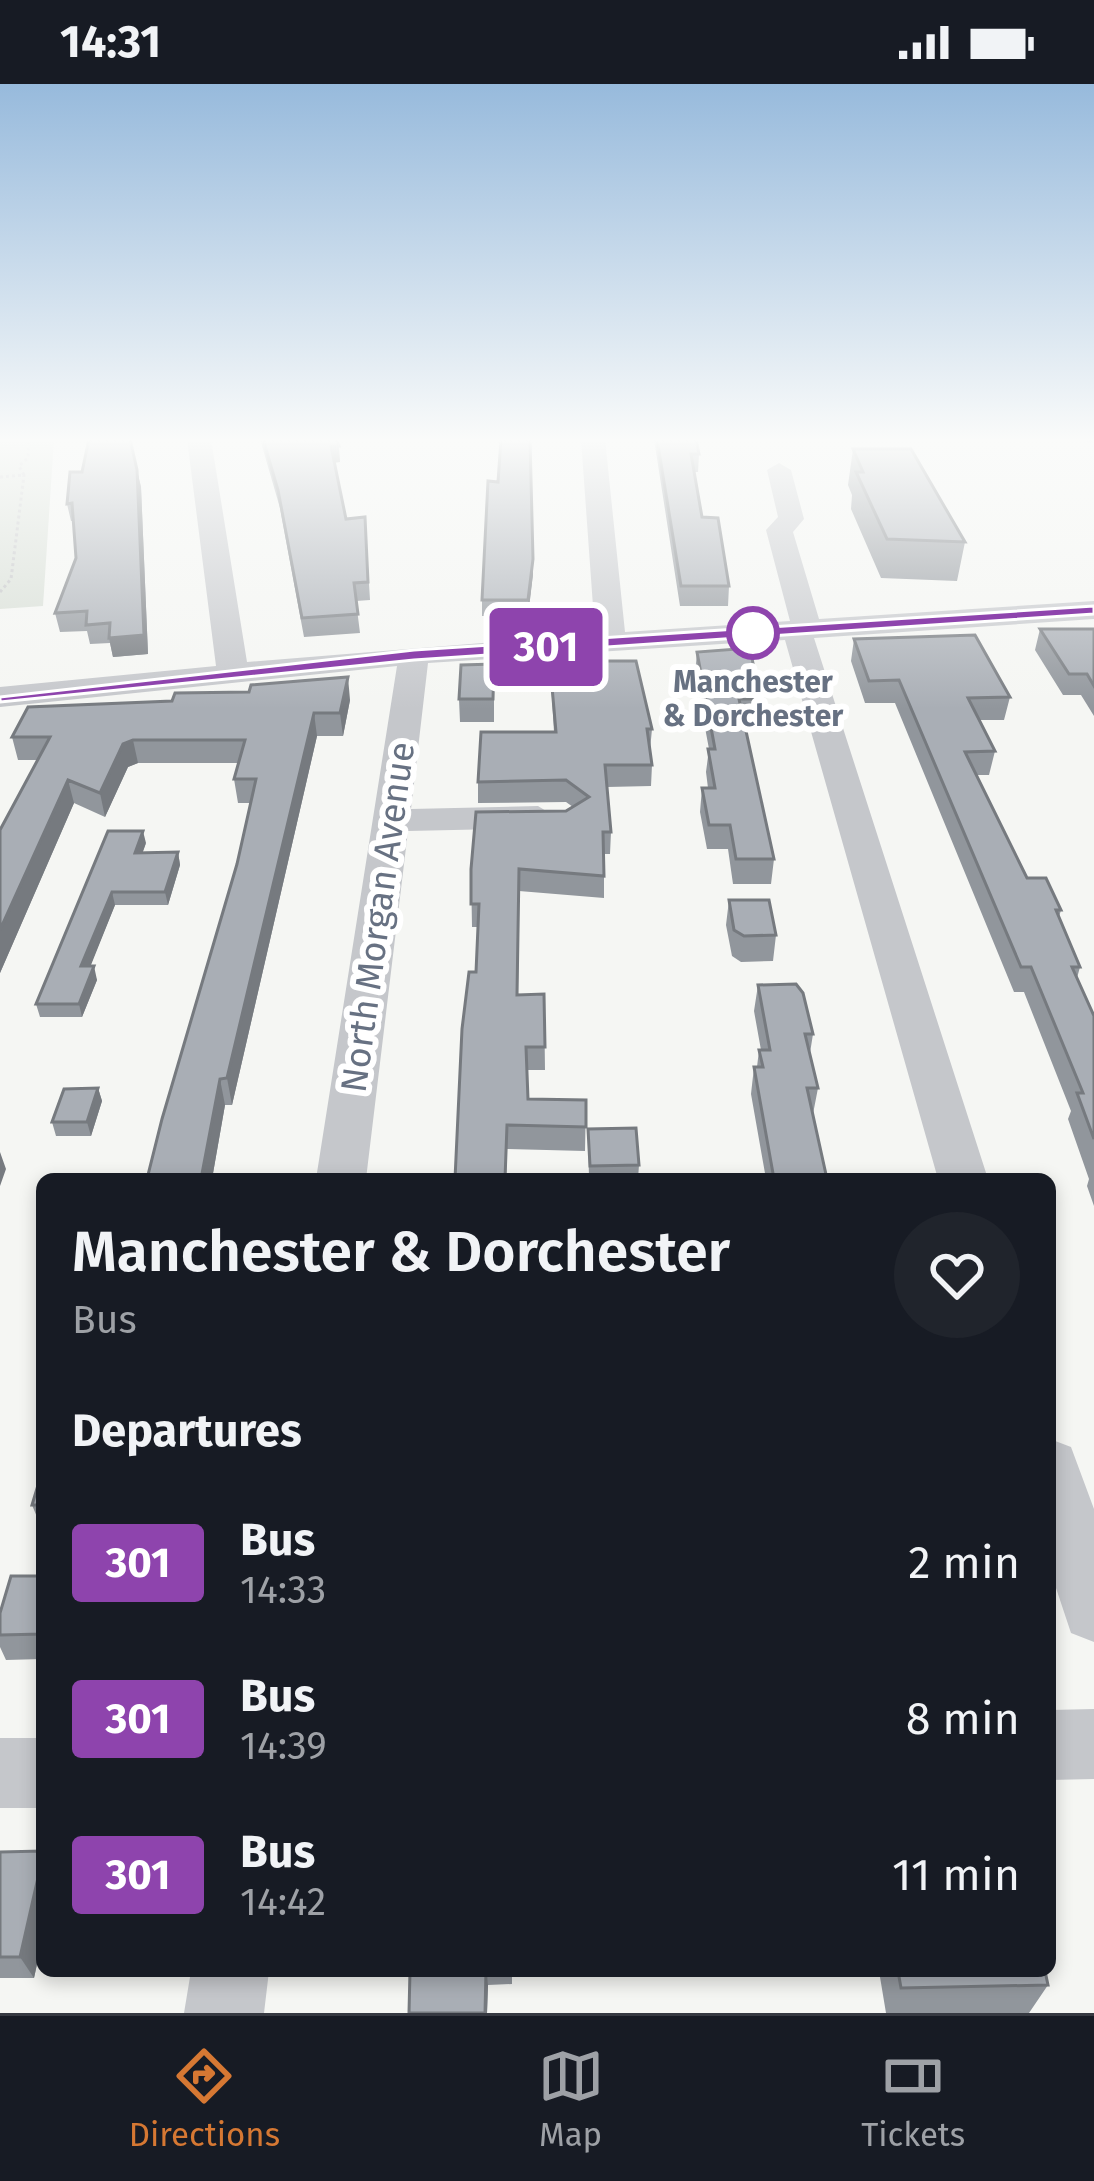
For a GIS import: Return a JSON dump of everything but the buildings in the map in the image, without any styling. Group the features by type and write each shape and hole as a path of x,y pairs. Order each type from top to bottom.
{"street":[{"path":"212,529 232,674"},
{"path":"601,529 611,642"},
{"path":"779,529 802,630 962,1173"},
{"path":"2,700 414,655 1094,610"},
{"name":"North Morgan Avenue","path":"342,1173 414,655"},
{"path":"391,820 566,817"},
{"path":"1056,1485 1094,1611"},
{"path":"1056,1745 1094,1744"},
{"path":"0,1773 36,1773"},
{"path":"224,2013 229,1977"}],"path":[{"path":"0,592 11,579 17,529"}],"shaded area":[{"path":"0,529 48,529 43,606 0,609"}],"bus line":[{"name":"301","path":"0,697 414,655 1094,610"}],"place":[{"name":"Manchester & Dorchester","path":"753,633"}]}
